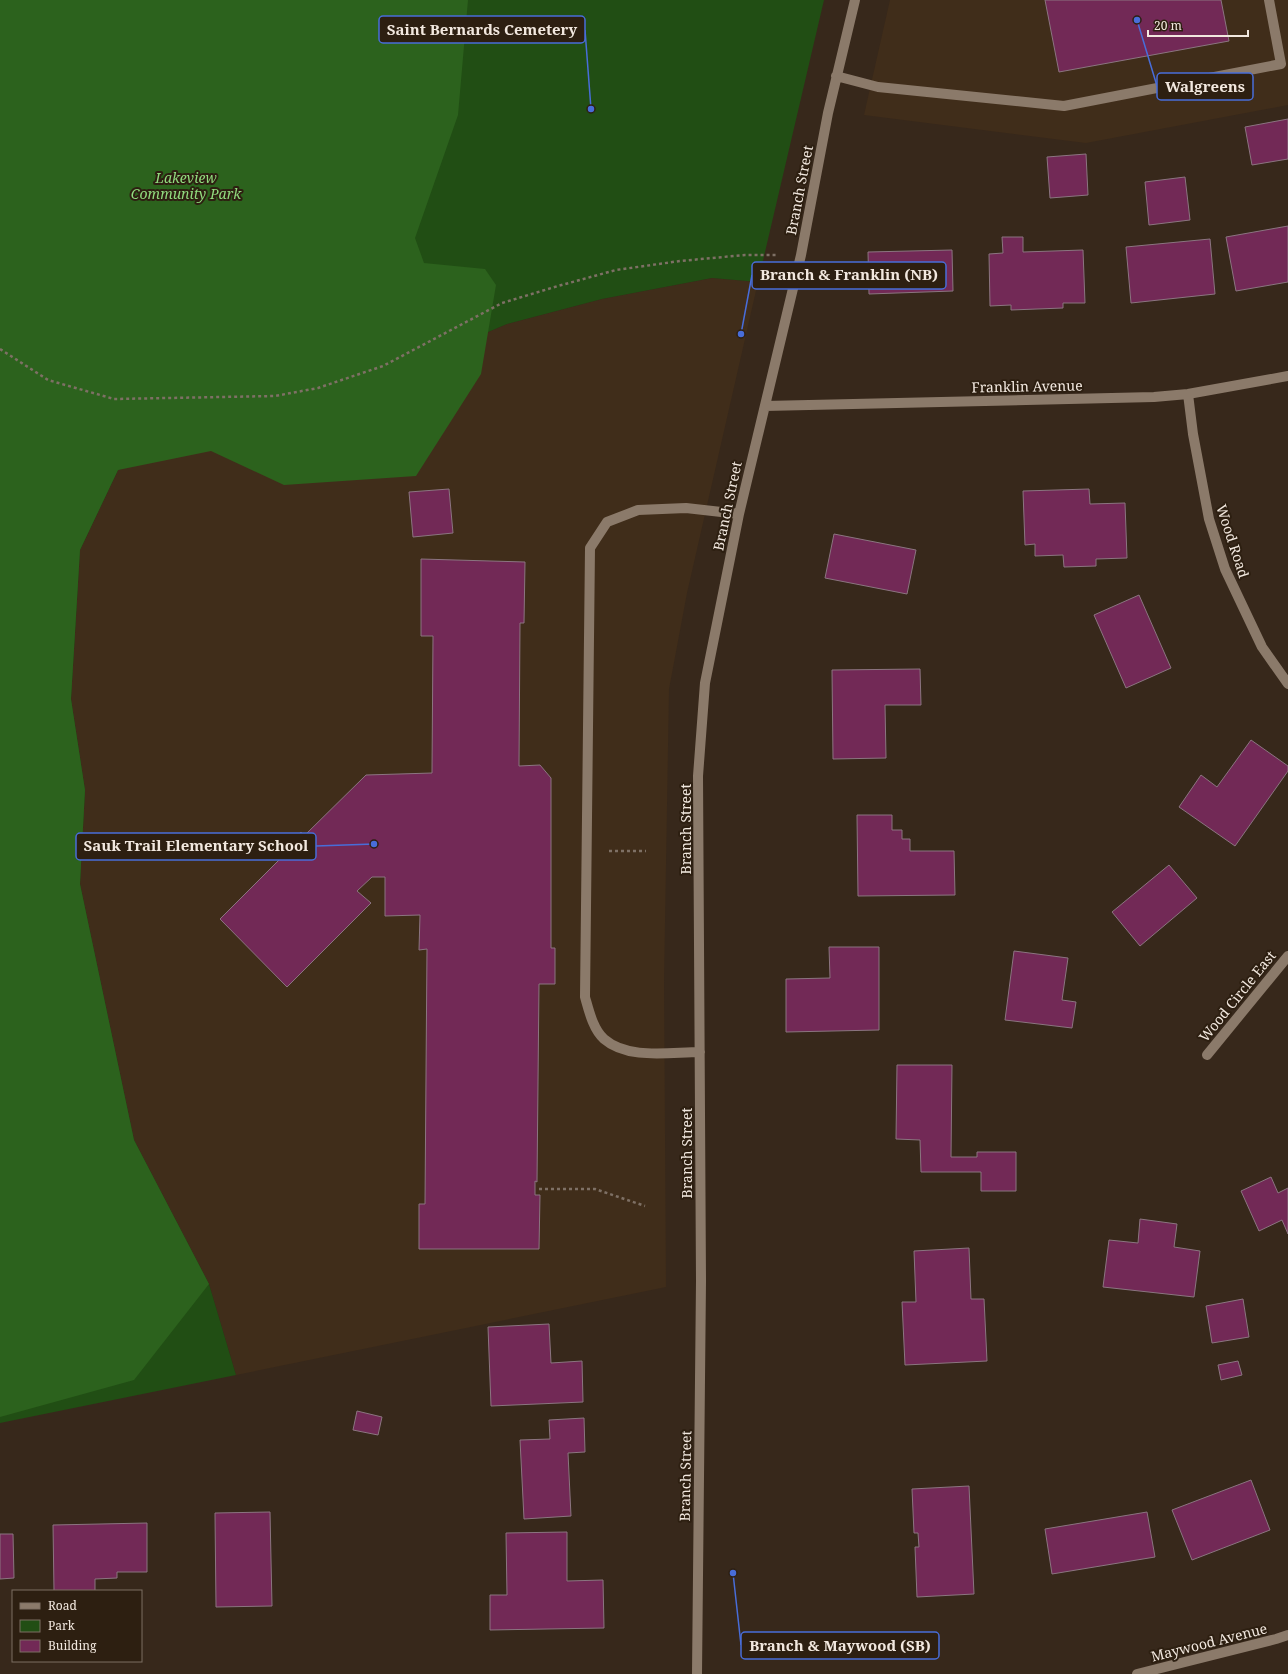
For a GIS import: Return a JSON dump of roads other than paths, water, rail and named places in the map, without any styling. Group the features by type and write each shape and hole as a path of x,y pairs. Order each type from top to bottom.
{"street":[{"name":"Branch Street","path":"697,1674 701,1289 698,776 704,690 739,514 801,255 836,76 855,0"},
{"path":"836,76 878,87 1064,106 1281,64 1269,0"},
{"name":"Franklin Avenue","path":"765,406 1154,397 1188,394 1288,376"},
{"name":"Wood Road","path":"1188,394 1193,434 1209,519 1225,569 1262,647 1288,684"},
{"path":"700,1052 646,1053 621,1049 603,1038 591,1018 585,997 590,548 607,522 638,510 686,508 739,514"},
{"name":"Wood Circle East","path":"1207,1055 1288,956"},
{"name":"Maywood Avenue","path":"1137,1674 1288,1635"}],"place":[{"name":"Walgreens","path":"1137,20"},
{"name":"Saint Bernards Cemetery","path":"591,109"},
{"name":"Branch & Franklin (NB)","path":"741,334"},
{"name":"Sauk Trail Elementary School","path":"374,844"},
{"name":"Branch & Maywood (SB)","path":"733,1573"}],"park label":[{"name":"Lakeview Community Park","path":"186,186"}]}
